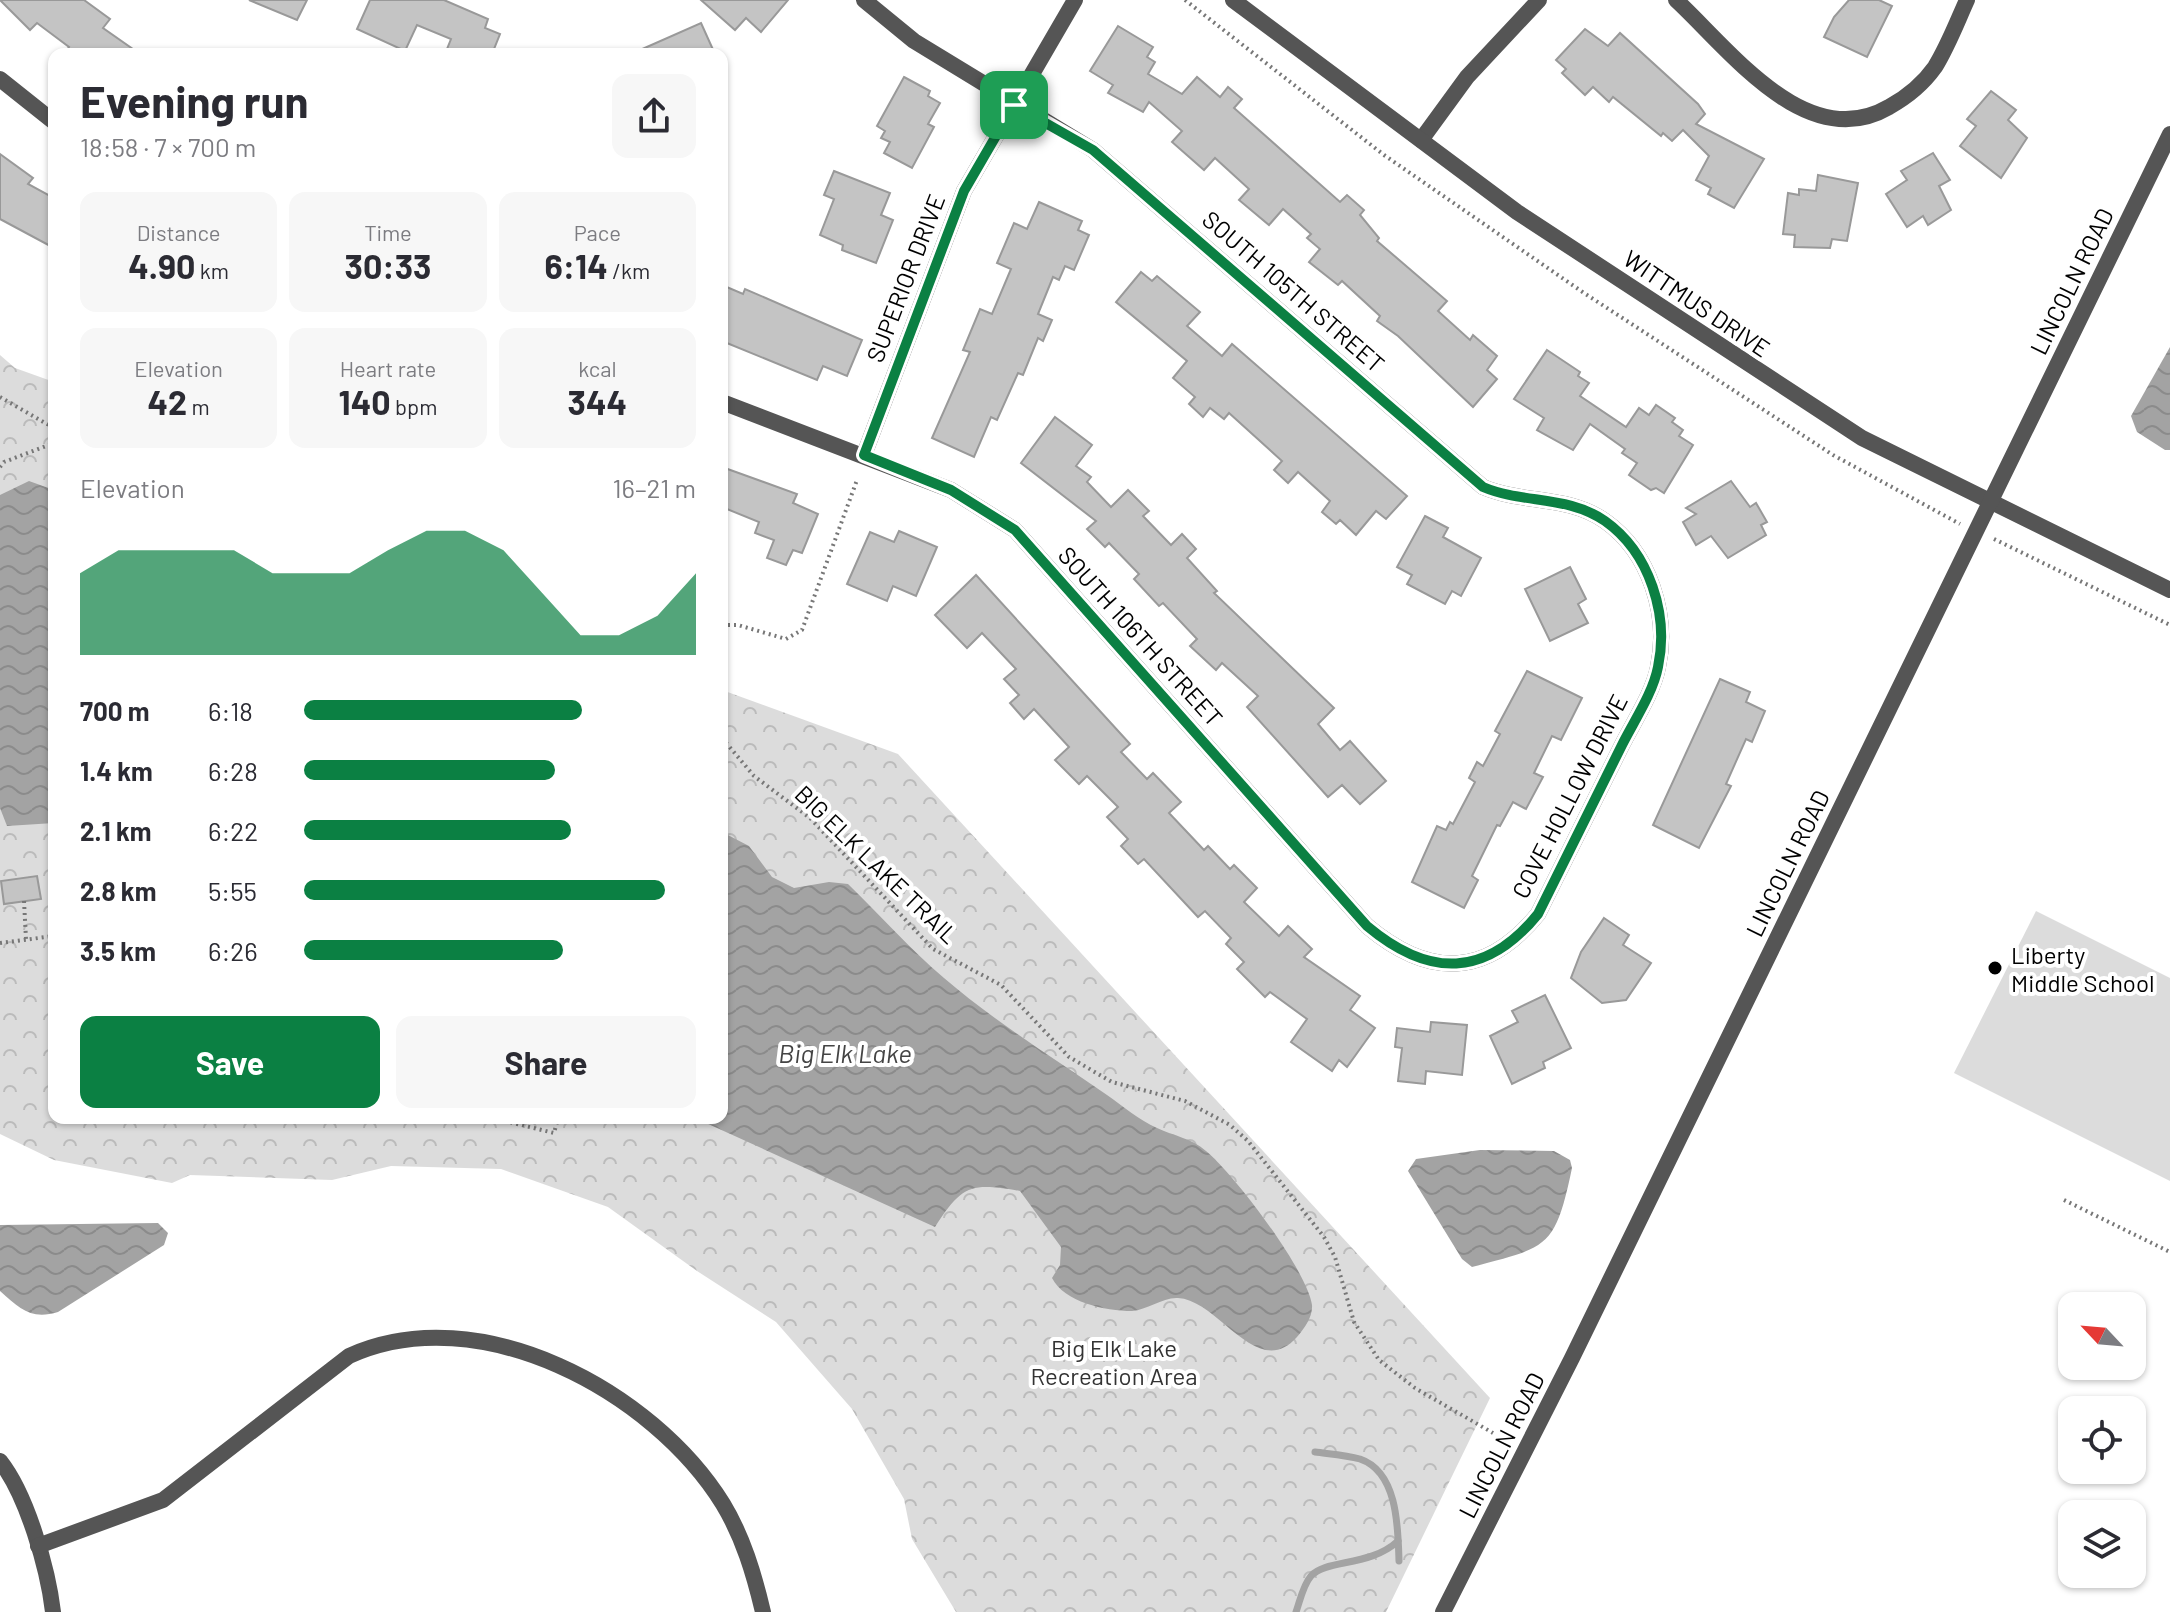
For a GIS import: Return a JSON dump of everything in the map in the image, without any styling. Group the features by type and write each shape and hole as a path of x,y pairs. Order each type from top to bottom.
{"street":[{"name":"SOUTH 105TH STREET","path":"864,0 914,41 1014,105 1093,150 1483,487 1506,496 1569,503 1606,522 1629,548 1654,586 1663,622"},
{"name":"SUPERIOR DRIVE","path":"864,455 964,191 1075,0"},
{"name":"WITTMUS DRIVE","path":"1233,0 1517,212 1741,362 1862,438 2170,590"},
{"path":"1421,140 1467,77 1539,0"},
{"path":"1676,0 1784,101 1823,119 1872,117 1909,96 1934,68 1967,0"},
{"path":"0,79 48,117"},
{"name":"LINCOLN ROAD","path":"1443,1612 2170,134"},
{"name":"SOUTH 106TH STREET","path":"728,404 951,490 1015,530 1367,926 1388,944 1414,957 1443,965 1473,962"},
{"name":"COVE HOLLOW DRIVE","path":"1473,962 1500,951 1521,935 1538,914 1658,670 1663,622"},
{"path":"38,1546 163,1500 349,1356 377,1343 401,1340 472,1341 521,1351 572,1372 631,1404 680,1448 723,1504 752,1564 763,1612"},
{"path":"0,1461 9,1472 38,1546 53,1612"}],"path":[{"path":"0,397 48,425"},
{"path":"0,467 15,457 48,445"},
{"path":"728,625 786,639 802,630 857,480"},
{"name":"BIG ELK LAKE TRAIL","path":"728,745 754,776 810,818 923,940 955,963 1001,985 1069,1057 1112,1082 1208,1110 1248,1141 1324,1237 1335,1257 1354,1322 1379,1360 1415,1388 1493,1433"},
{"path":"24,901 26,940"},
{"path":"0,943 48,937"},
{"path":"517,1124 554,1133 556,1124"},
{"path":"2064,1200 2170,1252"}],"green space":[{"name":"Big Elk Lake Recreation Area","path":"0,355 15,368 48,380 48,1124 728,1124 728,692 898,754 1490,1398 1386,1612 956,1612 912,1539 904,1499 852,1409 776,1322 697,1271 608,1207 501,1169 391,1166 332,1180 190,1175 172,1183 54,1160 0,1134"},
{"path":"2036,911 2170,978 2170,1181 1954,1073"}],"water":[{"path":"2170,347 2170,450 2165,450 2137,432 2131,416"},
{"path":"29,481 48,488 48,823 7,826 0,808 0,495"},
{"name":"Big Elk Lake","path":"728,835 749,846 772,877 794,888 829,882 848,884 931,967 983,1009 1144,1121 1206,1151 1234,1180 1284,1247 1307,1289 1312,1305 1311,1314 1297,1337 1282,1348 1267,1350 1253,1345 1193,1302 1178,1298 1132,1311 1086,1304 1066,1293 1052,1278 1060,1265 1061,1247 1020,1191 990,1187 970,1190 953,1202 935,1227 708,1124 728,1124"},
{"path":"1480,1150 1554,1151 1570,1160 1572,1168 1560,1215 1544,1240 1517,1254 1472,1267 1462,1259 1408,1171 1416,1159"},
{"path":"158,1223 168,1233 164,1245 58,1312 33,1314 0,1291 0,1225"}],"building":[{"path":"0,0 84,0 110,19 103,28 131,48 68,48 37,23 30,30"},
{"path":"249,0 307,0 297,20"},
{"path":"370,0 444,0 488,19 485,28 500,34 494,48 447,48 451,39 417,25 406,48 398,48 357,29"},
{"path":"701,0 788,0 761,32 746,18 735,30"},
{"path":"1849,0 1879,0 1892,6 1867,57 1824,37 1834,17"},
{"path":"701,23 712,48 645,48"},
{"path":"1118,26 1153,47 1147,57 1155,62 1148,74 1182,94 1197,77 1220,97 1228,87 1242,99 1234,108 1340,202 1347,195 1364,210 1360,215 1379,238 1377,241 1447,301 1438,311 1470,340 1473,335 1497,356 1487,370 1497,379 1473,407 1398,336 1377,321 1380,316 1342,281 1338,285 1309,262 1320,249 1307,238 1311,234 1283,209 1269,225 1239,200 1249,189 1215,158 1204,170 1172,142 1182,131 1149,102 1143,112 1108,93 1113,85 1090,71"},
{"path":"1585,29 1608,46 1620,33 1698,104 1705,114 1696,124 1764,159 1734,208 1708,194 1711,188 1696,180 1709,156 1683,130 1672,141 1663,133 1661,136 1613,97 1609,102 1593,87 1585,95 1562,73 1566,69 1556,60"},
{"path":"904,77 930,91 928,96 940,103 928,124 934,127 912,168 884,153 890,142 881,138 885,131 877,126"},
{"path":"1991,91 2016,110 2008,120 2027,138 2001,178 1960,146 1976,126 1967,119"},
{"path":"1933,153 1950,180 1939,186 1951,210 1928,225 1923,216 1907,227 1886,194 1907,180 1901,171"},
{"path":"0,154 33,178 28,184 48,195 48,245 0,219"},
{"path":"834,171 890,193 881,215 893,220 876,263 842,250 843,245 820,235 834,199 824,195"},
{"path":"1818,175 1858,183 1847,241 1832,239 1830,248 1794,247 1795,235 1783,234 1788,193 1799,195 1799,189 1816,191"},
{"path":"1039,202 1082,221 1078,230 1089,235 1074,270 1065,266 1059,280 1053,277 1038,314 1052,320 1043,341 1038,338 1023,375 1018,373 997,420 991,417 974,457 932,438 970,352 963,350 980,309 992,314 1011,269 997,263 1014,223 1027,229"},
{"path":"1141,272 1152,281 1157,276 1200,312 1187,326 1222,356 1232,344 1407,496 1386,519 1376,511 1356,535 1340,520 1336,524 1322,512 1330,501 1298,472 1288,483 1274,470 1282,461 1229,413 1224,419 1210,408 1203,417 1189,404 1195,397 1173,378 1187,361 1116,302"},
{"path":"728,288 743,294 745,289 862,340 847,376 823,366 817,380 728,343"},
{"path":"1547,350 1580,372 1578,376 1589,383 1580,396 1626,427 1639,408 1649,415 1656,405 1675,418 1672,422 1683,430 1679,436 1693,445 1664,493 1656,488 1651,490 1629,475 1637,463 1622,453 1625,449 1590,424 1573,450 1537,430 1544,418 1514,399"},
{"path":"1055,417 1092,445 1076,466 1091,477 1087,482 1111,507 1128,490 1149,511 1143,516 1171,545 1182,534 1196,549 1187,558 1217,591 1214,593 1334,708 1318,724 1340,750 1350,741 1386,781 1360,804 1342,785 1328,797 1247,707 1258,696 1222,663 1216,670 1190,646 1197,639 1163,603 1159,606 1134,579 1139,574 1109,543 1105,547 1087,529 1096,521 1021,463"},
{"path":"728,469 797,494 793,503 818,514 802,553 793,550 786,565 767,558 774,540 755,533 759,522 728,509"},
{"path":"1731,481 1750,507 1756,503 1767,522 1761,525 1766,535 1728,558 1711,536 1696,545 1683,522 1696,514 1686,508"},
{"path":"1425,516 1448,528 1443,537 1481,558 1461,596 1452,591 1445,604 1407,584 1412,575 1397,567"},
{"path":"899,531 937,547 916,596 893,586 887,601 847,584 870,532 894,542"},
{"path":"1570,567 1586,599 1578,604 1588,623 1550,641 1525,589"},
{"path":"976,575 1130,744 1121,752 1147,779 1153,773 1181,802 1169,813 1204,850 1208,846 1230,869 1234,865 1257,888 1244,902 1279,936 1288,926 1312,949 1304,957 1360,996 1350,1010 1375,1028 1347,1067 1339,1060 1332,1071 1291,1042 1307,1019 1270,992 1265,997 1237,969 1244,962 1226,944 1231,938 1205,911 1198,917 1144,859 1138,864 1121,846 1128,839 1107,817 1118,807 1087,776 1079,784 1055,760 1069,747 1034,709 1024,719 1010,703 1019,695 1004,679 1016,669 982,633 967,648 935,615"},
{"path":"1527,671 1582,698 1561,740 1552,736 1534,773 1543,777 1526,809 1513,802 1500,826 1497,825 1472,876 1478,880 1464,908 1412,882 1437,826 1446,830 1450,822 1453,824 1475,782 1469,778 1477,762 1483,766 1500,734 1495,731"},
{"path":"1720,679 1750,692 1746,702 1765,711 1752,742 1746,739 1726,784 1731,786 1699,848 1653,825"},
{"path":"37,876 41,899 4,904 1,881"},
{"path":"1604,918 1629,935 1623,945 1651,963 1626,1000 1602,1003 1571,978 1581,952"},
{"path":"1545,995 1571,1048 1543,1062 1545,1068 1512,1084 1490,1036 1518,1022 1512,1011"},
{"path":"1431,1022 1467,1025 1462,1075 1426,1071 1425,1084 1398,1081 1402,1048 1395,1047 1397,1028 1430,1032"}],"waterway":[{"path":"1315,1452 1360,1459 1373,1466 1382,1476 1393,1502 1399,1561"},
{"path":"1296,1612 1306,1584 1318,1571 1375,1555 1398,1541"}],"place":[{"name":"Liberty Middle School","path":"1995,968"}],"route":[{"path":"1014,105 1093,150 1483,487 1506,496 1569,503 1606,522 1629,548 1654,586 1663,622 1658,670 1538,914 1521,935 1500,951 1473,962 1443,965 1414,957 1388,944 1367,926 1015,530 951,490 864,455 964,191 1014,105"}]}
